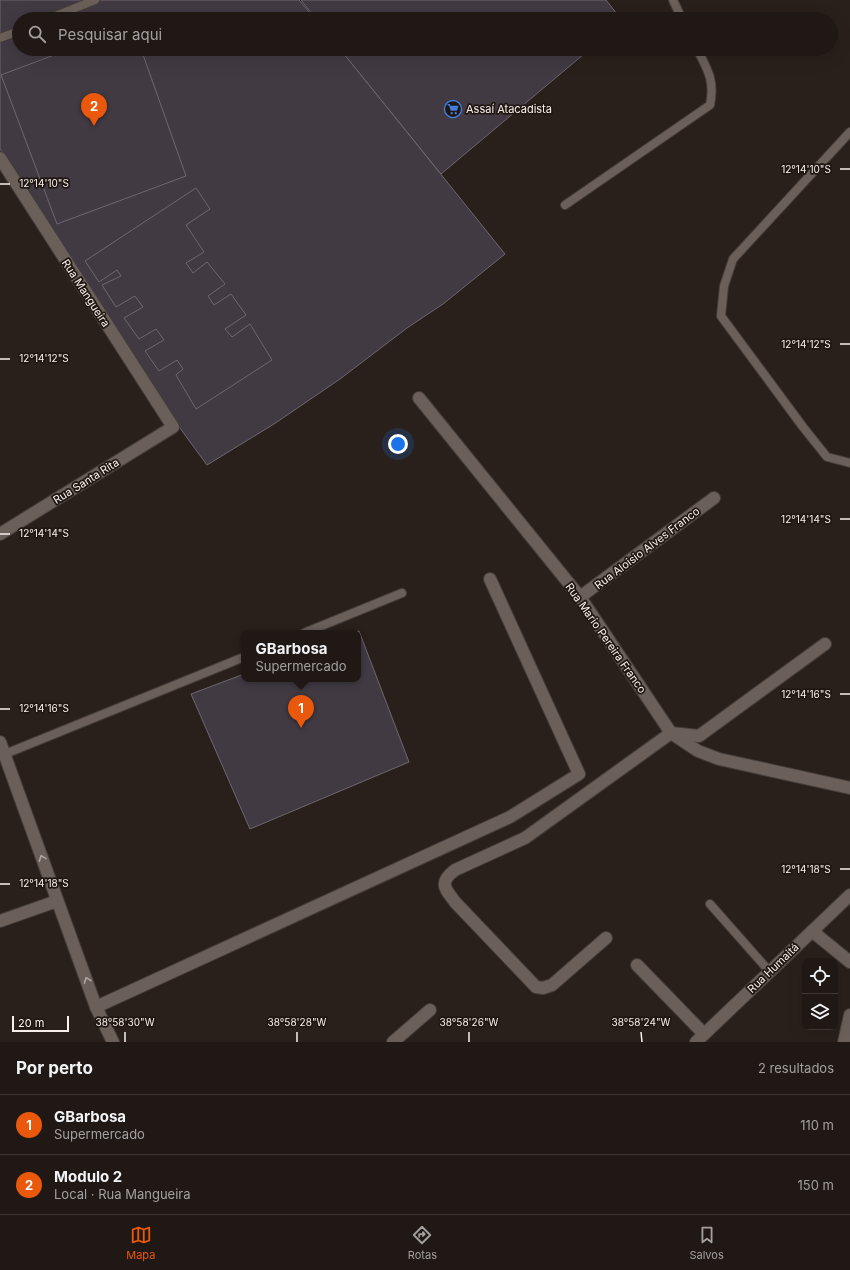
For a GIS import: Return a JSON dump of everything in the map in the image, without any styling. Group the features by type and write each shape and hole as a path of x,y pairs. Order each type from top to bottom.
{"street":[{"name":"Rua Mangueira","path":"0,158 173,427"},
{"name":"Rua Mario Pereira Franco","path":"419,398 580,597 671,733 698,751 719,760 850,788"},
{"name":"Rua Santa Rita","path":"0,534 173,427"},
{"name":"Rua Aloisio Alves Franco","path":"580,597 714,498"},
{"path":"96,1007 510,817 579,774 490,579"},
{"path":"606,938 552,985 543,988 536,987 455,902 445,888 444,882 448,875 454,870 525,838 671,733 699,736 825,644"},
{"path":"0,742 96,1007 113,1042"},
{"name":"Rua Humaitá","path":"700,1038 850,895"},
{"path":"0,921 57,902"},
{"path":"812,931 850,962"},
{"path":"637,965 700,1038"},
{"path":"393,1042 430,1010"},
{"path":"844,1042 850,1015"}],"lane":[{"path":"65,12 95,0"},
{"path":"673,0 679,12"},
{"path":"0,38 12,34"},
{"path":"565,205 710,105 713,90 710,74 701,56"},
{"path":"850,132 733,259 724,286 721,316 827,457 850,463"},
{"path":"311,630 402,593"},
{"path":"5,754 241,658"},
{"path":"710,904 770,972"}],"building":[{"path":"0,0 299,0 309,12 12,12 12,56 346,56 505,254 443,304 407,328 340,379 274,424 207,465 177,424 0,149"},
{"path":"301,0 606,0 615,12 310,12"},
{"path":"51,56 143,56 186,176 57,224 1,75"},
{"name":"Assaí Atacadista","path":"346,56 582,56 441,174"},
{"path":"196,188 210,209 186,225 204,252 186,263 193,273 207,262 225,284 208,296 214,305 231,294 246,315 225,329 232,337 250,324 272,360 196,409 176,375 183,369 177,360 159,371 145,351 164,340 156,329 139,339 124,318 143,307 135,296 116,307 102,285 121,276 117,270 99,282 85,261"},
{"path":"361,636 409,762 250,829 191,694 241,675 241,682 361,682"}],"place":[{"name":"Assaí Atacadista","path":"453,109"},
{"name":"Modulo 2","path":"94,126"},
{"name":"GBarbosa","path":"301,728"}]}
